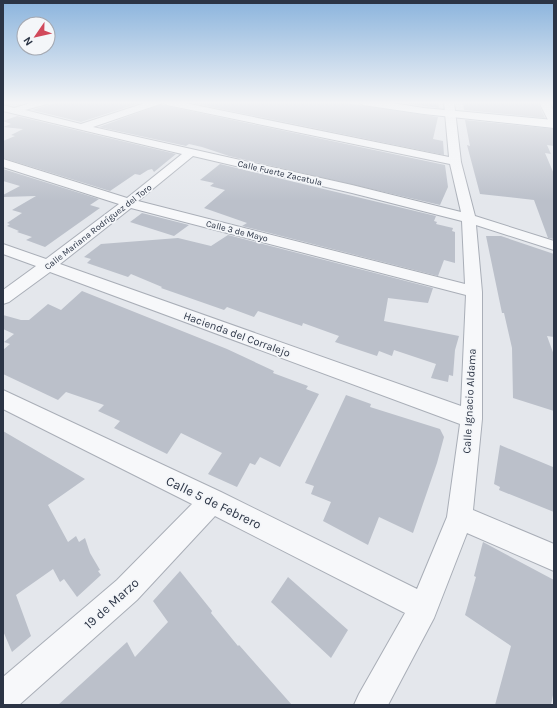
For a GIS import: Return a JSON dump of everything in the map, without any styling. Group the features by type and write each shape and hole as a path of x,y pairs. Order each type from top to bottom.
{"street":[{"name":"Calle Fuerte Zacatula","path":"118,135 190,153 306,178 469,218 554,246"},
{"path":"326,135 455,162"},
{"name":"Calle Ignacio Aldama","path":"370,705 424,608 460,517 471,419 474,292 469,218 455,162 452,135"},
{"name":"Calle Mariana Rodríguez del Toro","path":"3,298 49,266 190,153"},
{"name":"Calle 3 de Mayo","path":"3,163 129,203 474,292"},
{"name":"Hacienda del Corralejo","path":"3,249 471,419"},
{"name":"Calle 5 de Febrero","path":"3,399 212,501 424,608"},
{"name":"19 de Marzo","path":"3,698 127,590 212,501"},
{"path":"460,517 554,558"}],"building":[{"path":"11,135 97,135 176,154 154,172 152,169 140,175 135,174 110,191 3,158 3,141 15,136"},
{"path":"136,135 304,135 445,165 448,187 440,205 229,156 202,147 189,144 186,146"},
{"path":"347,135 434,135 433,139 443,141 444,155"},
{"path":"468,135 554,135 554,146 547,145 551,154 545,153 554,174 554,239 548,238 534,200 480,194 467,145 470,146"},
{"path":"220,164 436,216 434,221 437,222 436,224 453,228 452,231 455,232 455,263 444,260 438,276 242,226 247,223 204,208 225,190 210,186 214,183 200,180"},
{"path":"3,169 99,199 90,205 100,208 45,247 26,240 32,237 17,232 19,231 7,226 10,224 7,223 22,213 12,210 36,196 3,197 3,195 20,186 3,181"},
{"path":"142,213 189,225 174,236 130,222"},
{"path":"228,235 433,288 428,303 388,298 384,321 459,336 455,350 453,376 449,375 448,382 431,378 436,364 394,350 392,356 379,351 377,356 335,342 339,336 303,323 302,326 258,311 254,317 227,307 224,310 161,288 162,287 131,274 128,277 87,263 91,259 84,257 101,244 178,238 211,246"},
{"path":"486,236 501,236 554,254 554,337 547,336 554,355 554,411 513,398 512,348 504,313 502,313"},
{"path":"82,291 227,349 274,371 273,373 308,386 306,389 319,394 280,467 260,457 255,465 250,463 237,487 208,474 222,453 181,433 167,454 114,428 120,421 98,411 104,405 66,392 58,400 3,374 3,350 10,344 4,342 14,334 3,329 3,315 21,320 29,320 48,304 61,310"},
{"path":"346,395 371,404 370,407 440,429 444,437 437,463 413,533 379,517 368,545 323,521 331,502 311,494 314,486 305,483"},
{"path":"3,431 85,479 48,505 68,542 76,536 79,542 85,538 90,553 100,570 98,571 101,575 77,597 64,579 60,582 53,569 16,595 31,636 12,652 3,631"},
{"path":"500,445 553,467 554,512 499,490 500,487 494,484"},
{"path":"483,542 554,580 554,690 551,705 495,705 511,646 465,615 476,577 474,576"},
{"path":"180,571 238,646 239,645 292,705 58,705 127,642 135,657 168,622 153,601"},
{"path":"288,577 348,630 331,658 271,602"}]}
